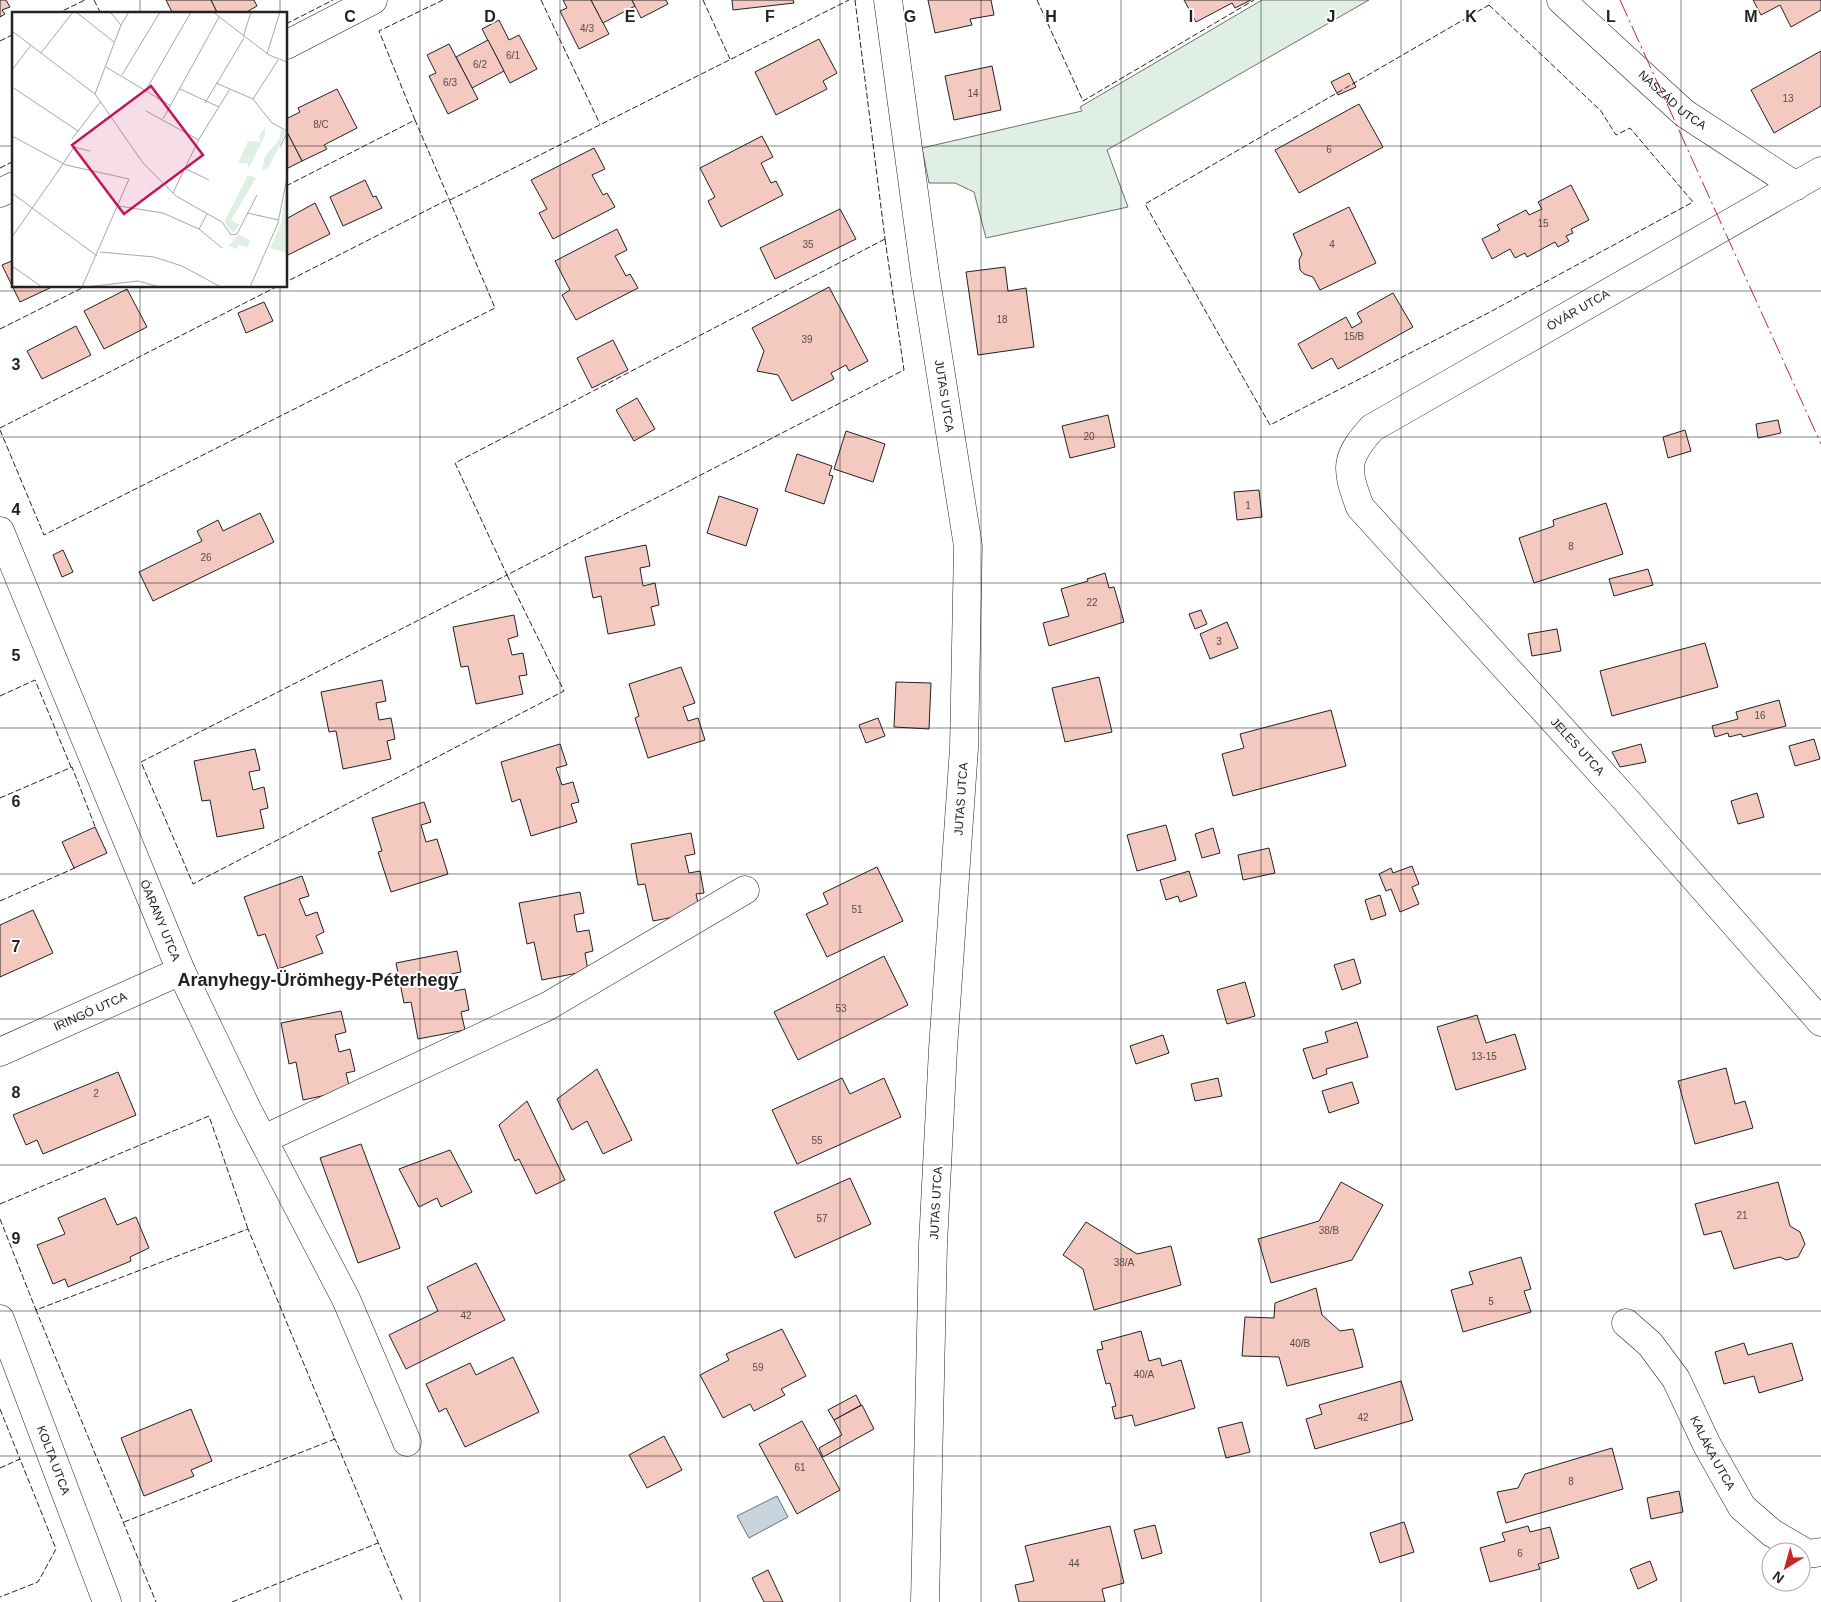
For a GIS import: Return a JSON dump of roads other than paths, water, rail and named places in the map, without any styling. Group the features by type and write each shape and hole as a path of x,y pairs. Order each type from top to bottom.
{"street":[{"path":"288,44 373,0"},
{"name":"JUTAS UTCA","path":"888,0 925,274 968,546 964,748 943,1049 934,1244 924,1602"},
{"name":"NASZÁD UTCA","path":"1561,0 1684,113 1796,186"},
{"name":"ÓVÁR UTCA","path":"1350,463 1355,447 1372,428 1821,172"},
{"path":"0,193 12,187"},
{"name":"JELES UTCA","path":"1350,463 1350,482 1360,507 1626,800 1821,1022"},
{"name":"ÓARANY UTCA","path":"0,531 181,971 346,1299 407,1442"},
{"path":"264,1139 548,1006 745,890"},
{"name":"IRINGÓ UTCA","path":"0,1052 181,971"},
{"name":"KOLTA UTCA","path":"0,1319 100,1600"},
{"name":"KALÁKA UTCA","path":"1626,1323 1650,1344 1676,1379 1707,1445 1742,1507 1779,1537 1808,1554 1821,1552"}],"district":[{"name":"Aranyhegy-Ürömhegy-Péterhegy","path":"318,980"}]}
